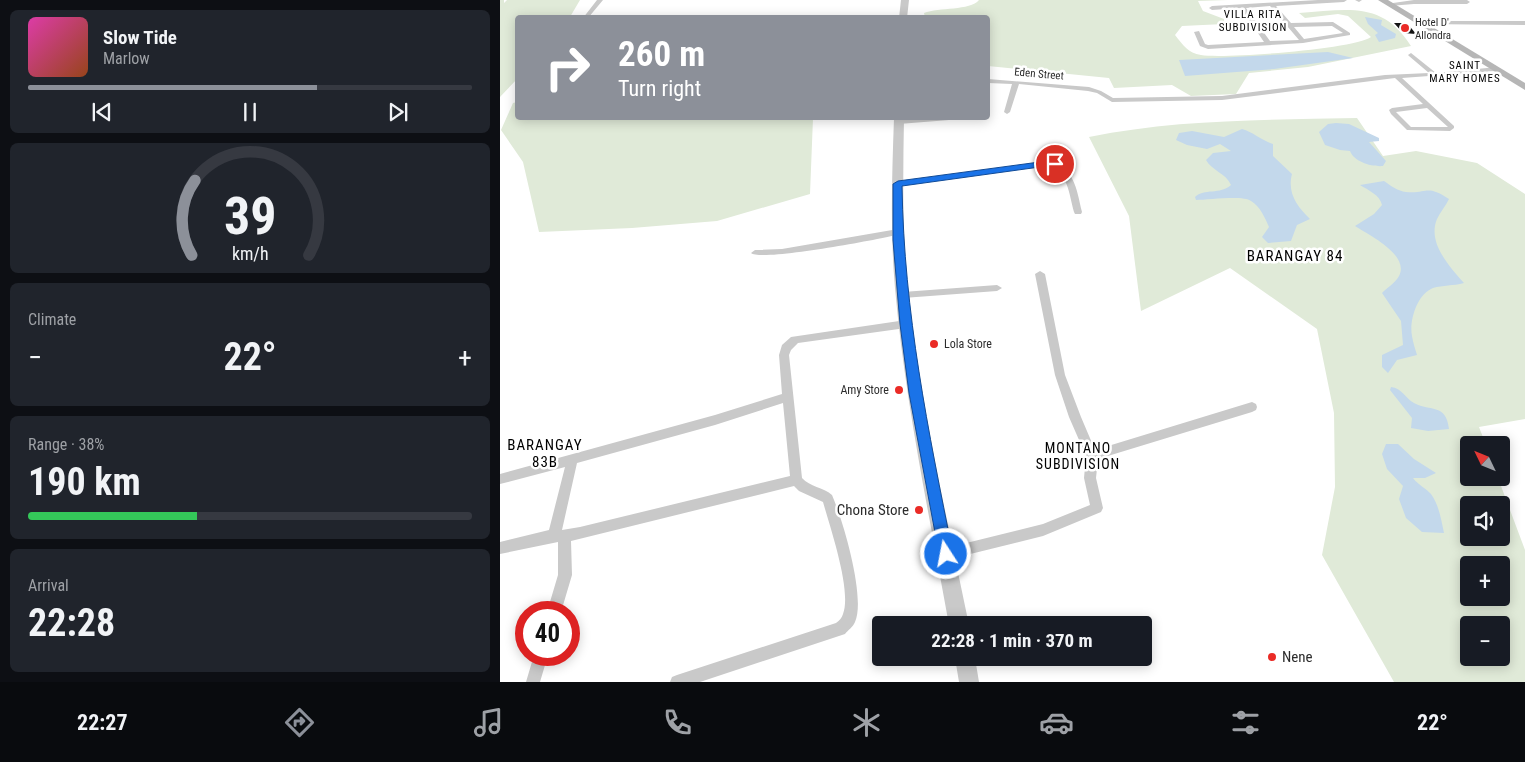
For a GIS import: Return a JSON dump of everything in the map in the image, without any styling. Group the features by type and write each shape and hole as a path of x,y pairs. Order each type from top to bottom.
{"main road":[{"path":"1385,2 1525,87"}],"street":[{"path":"588,15 600,0"},
{"path":"903,15 905,0"},
{"path":"1212,8 1344,0"},
{"path":"1385,2 1467,2 1465,0"},
{"path":"1272,5 1303,41"},
{"path":"1243,7 1268,43"},
{"path":"1421,23 1525,23"},
{"path":"1197,32 1204,47 1303,41 1348,34 1336,24 1289,25"},
{"path":"1411,55 1435,75"},
{"name":"Eden Street","path":"990,81 1089,89 1099,92 1112,100 1192,99 1222,98 1396,76 1435,75 1497,69"},
{"path":"1396,76 1428,106 1451,124 1452,127 1450,129 1409,129 1392,113 1392,110 1428,106"},
{"path":"1007,112 1016,82"},
{"path":"899,120 898,232 906,324 915,393 957,616"},
{"path":"898,184 1055,164 1064,170 1068,176 1078,212"},
{"path":"755,253 782,252 898,232"},
{"path":"946,554 1043,530 1097,508 1090,478 1092,456 1060,375 1040,274"},
{"path":"903,295 997,288"},
{"path":"677,682 840,629 849,620 852,605 847,564 828,499 825,496 802,488 796,480 784,355 786,348 795,340 906,324"},
{"path":"500,478 715,420 788,397"},
{"path":"1092,456 1252,407"},
{"path":"557,601 564,575 559,535 572,460"},
{"path":"500,548 796,480"},
{"path":"533,682 538,666"},
{"path":"966,666 969,682"}],"green space":[{"path":"500,0 504,0 504,3 507,0 580,0 571,15 515,15 515,81 500,97"},
{"path":"979,0 1228,0 1198,1 1203,11 1224,19 1224,24 1182,26 1175,35 1183,45 1196,54 1214,56 1289,52 1360,41 1371,37 1348,16 1338,14 1305,18 1299,13 1333,10 1362,11 1388,21 1400,31 1411,46 1308,67 1249,73 1236,94 1191,96 1172,85 1114,88 1109,78 990,66 990,15 924,15 924,13 969,6"},
{"path":"515,102 515,120 813,120 810,194 717,221 632,228 539,232 523,162 501,130 513,103"},
{"path":"1357,118 1383,156 1416,151 1477,163 1525,194 1525,419 1479,427 1482,436 1460,436 1460,486 1501,486 1505,496 1460,496 1460,546 1510,546 1510,510 1525,550 1525,682 1394,682 1322,555 1335,487 1334,413 1317,329 1230,268 1141,311 1129,216 1089,137 1155,127 1256,120"}],"water":[{"path":"1365,17 1382,20 1381,25 1396,34 1395,38 1379,42 1375,35 1378,33 1368,24"},
{"path":"1328,52 1353,58 1274,69 1185,76 1179,60"},
{"path":"1328,124 1349,124 1379,138 1379,141 1369,142 1386,161 1383,166 1364,163 1355,158 1350,151 1325,145 1319,132"},
{"path":"1242,129 1273,144 1273,156 1292,174 1291,187 1294,199 1310,219 1297,225 1291,241 1268,243 1262,237 1269,227 1264,216 1254,203 1247,199 1196,200 1195,197 1199,194 1222,190 1231,185 1206,160 1213,153 1231,151 1220,144 1207,149 1187,145 1176,140 1179,133 1192,131 1224,137"},
{"path":"1384,181 1403,191 1431,191 1449,199 1437,219 1435,237 1441,254 1464,283 1441,286 1427,291 1415,309 1413,316 1411,330 1417,355 1397,360 1388,373 1382,367 1382,355 1403,345 1401,321 1382,293 1398,278 1401,268 1394,253 1378,240 1355,226 1374,214 1382,205 1376,196 1360,185"},
{"path":"1391,387 1398,389 1411,401 1420,406 1441,412 1445,415 1449,429 1428,431 1411,428 1412,418 1390,390"},
{"path":"1386,444 1398,444 1414,459 1436,473 1425,478 1413,478 1434,498 1444,533 1422,532 1406,518 1399,499 1403,486 1387,469 1382,454"}],"building":[{"name":"Hotel D' Allondra","path":"1394,23 1407,23 1416,34 1403,33"}],"place":[{"name":"Hotel D' Allondra","path":"1405,28"},
{"name":"Lola Store","path":"934,344"},
{"name":"Amy Store","path":"899,390"},
{"name":"Chona Store","path":"919,510"},
{"name":"Nene","path":"1272,657"}],"district":[{"name":"VILLA RITA SUBDIVISION","path":"1253,20"},
{"name":"SAINT MARY HOMES","path":"1465,71"},
{"name":"BARANGAY 84","path":"1295,256"},
{"name":"BARANGAY 83B","path":"545,454"},
{"name":"MONTANO SUBDIVISION","path":"1078,456"}],"route":[{"path":"946,554 915,393 906,324 898,240 898,184 1055,164"}]}
